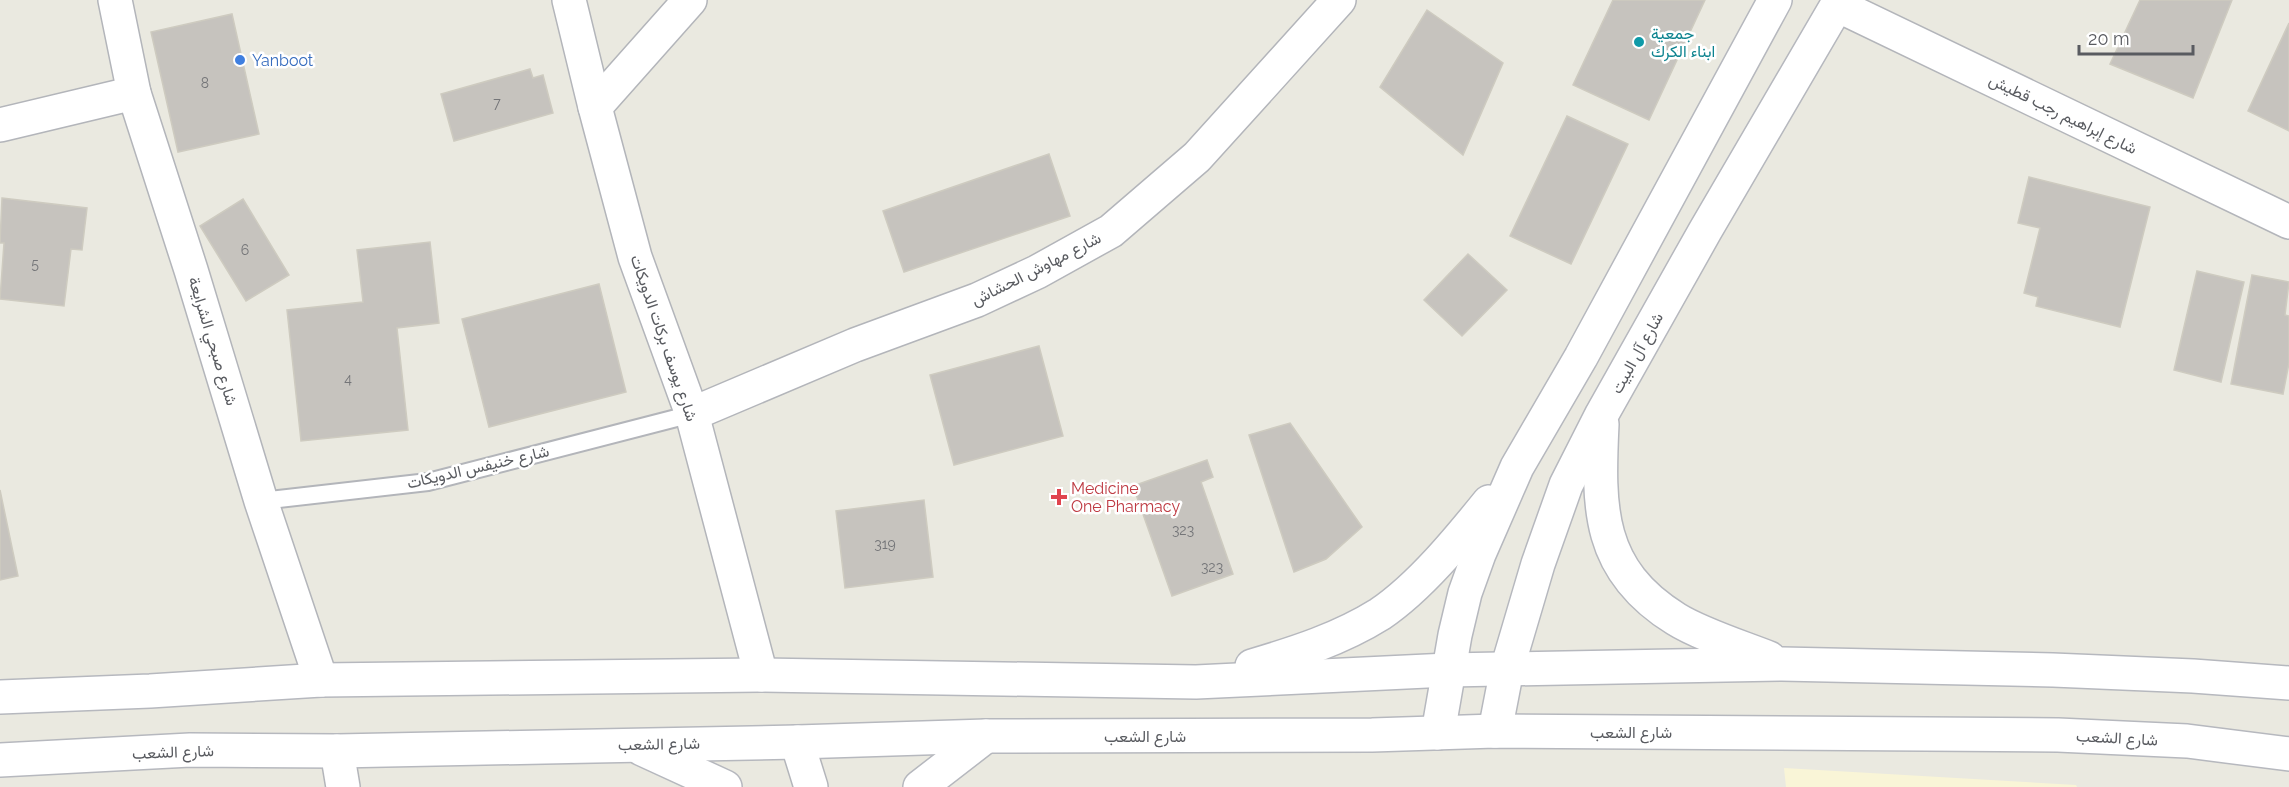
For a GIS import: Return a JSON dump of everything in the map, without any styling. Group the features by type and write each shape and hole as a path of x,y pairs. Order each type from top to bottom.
{"main road":[{"name":"شارع صبحي الشرايعة","path":"115,0 134,93 191,270 261,501 321,680"},
{"name":"شارع يوسف بركات الدويكات","path":"569,0 635,257 692,414 761,675"},
{"path":"595,107 690,0"},
{"name":"شارع مهاوش الحشاش","path":"692,414 855,345 977,300 1037,272 1111,231 1197,157 1339,0"},
{"path":"1196,682 1301,652 1344,634 1381,613 1422,578 1458,541 1516,467 1581,357 1775,0"},
{"name":"شارع إبراهيم رجب قطيش","path":"1838,3 2289,222"},
{"name":"شارع آل البيت","path":"1495,731 1507,669 1538,564 1566,485 1602,414 1705,231 1838,3"},
{"path":"0,125 134,93"},
{"path":"1602,414 1602,504 1608,536 1622,570 1636,587 1677,620 1782,664"},
{"path":"1438,733 1448,670 1465,593 1516,467"},
{"path":"0,697 150,691 321,680 761,675 1196,682 1448,670 1782,664 2064,670 2289,683"},
{"name":"شارع الشعب","path":"0,760 190,750 337,751 986,736 1360,735 1495,731 2058,735 2187,741 2289,753"},
{"path":"920,787 986,736"},
{"path":"797,742 811,787"},
{"path":"629,744 725,787"},
{"path":"337,751 343,787"}],"lane":[{"name":"شارع خنيفس الدويكات","path":"261,501 428,482 692,414"}],"shaded area":[{"path":"1784,768 2076,785 2077,787 1786,787"}],"building":[{"name":"جمعية ابناء الكرك","path":"1613,0 1705,0 1649,120 1573,85"},
{"path":"2140,0 2232,0 2193,98 2110,64"},
{"path":"1427,10 1503,63 1463,155 1380,87"},
{"path":"232,14 259,134 178,152 151,32"},
{"path":"2289,23 2289,131 2248,111"},
{"path":"530,69 533,78 543,75 553,113 454,141 441,94"},
{"path":"1567,116 1628,144 1571,264 1510,236"},
{"path":"1049,154 1070,216 904,272 883,211"},
{"path":"2029,177 2150,207 2120,327 2036,306 2038,297 2024,293 2040,228 2018,223"},
{"path":"2,198 87,208 82,250 71,249 64,306 0,299 4,243 0,243"},
{"path":"243,199 289,275 246,301 200,226"},
{"path":"430,242 439,323 397,328 408,430 301,441 287,310 363,302 357,250"},
{"path":"1468,254 1507,290 1462,336 1424,300"},
{"path":"2197,271 2244,282 2221,382 2174,370"},
{"path":"2252,275 2289,282 2285,315 2289,316 2289,363 2283,394 2231,384"},
{"path":"599,284 626,392 489,427 462,319"},
{"path":"1039,346 1063,436 954,465 930,375"},
{"path":"1290,423 1362,527 1326,559 1294,572 1249,435"},
{"path":"1207,460 1213,477 1201,482 1233,574 1172,596 1133,486"},
{"path":"0,490 18,576 0,580"},
{"path":"924,500 933,577 845,588 836,511"}],"place":[{"name":"جمعية ابناء الكرك","path":"1639,42"},
{"name":"Yanboot","path":"240,60"},
{"name":"Medicine One Pharmacy","path":"1059,497"}]}
